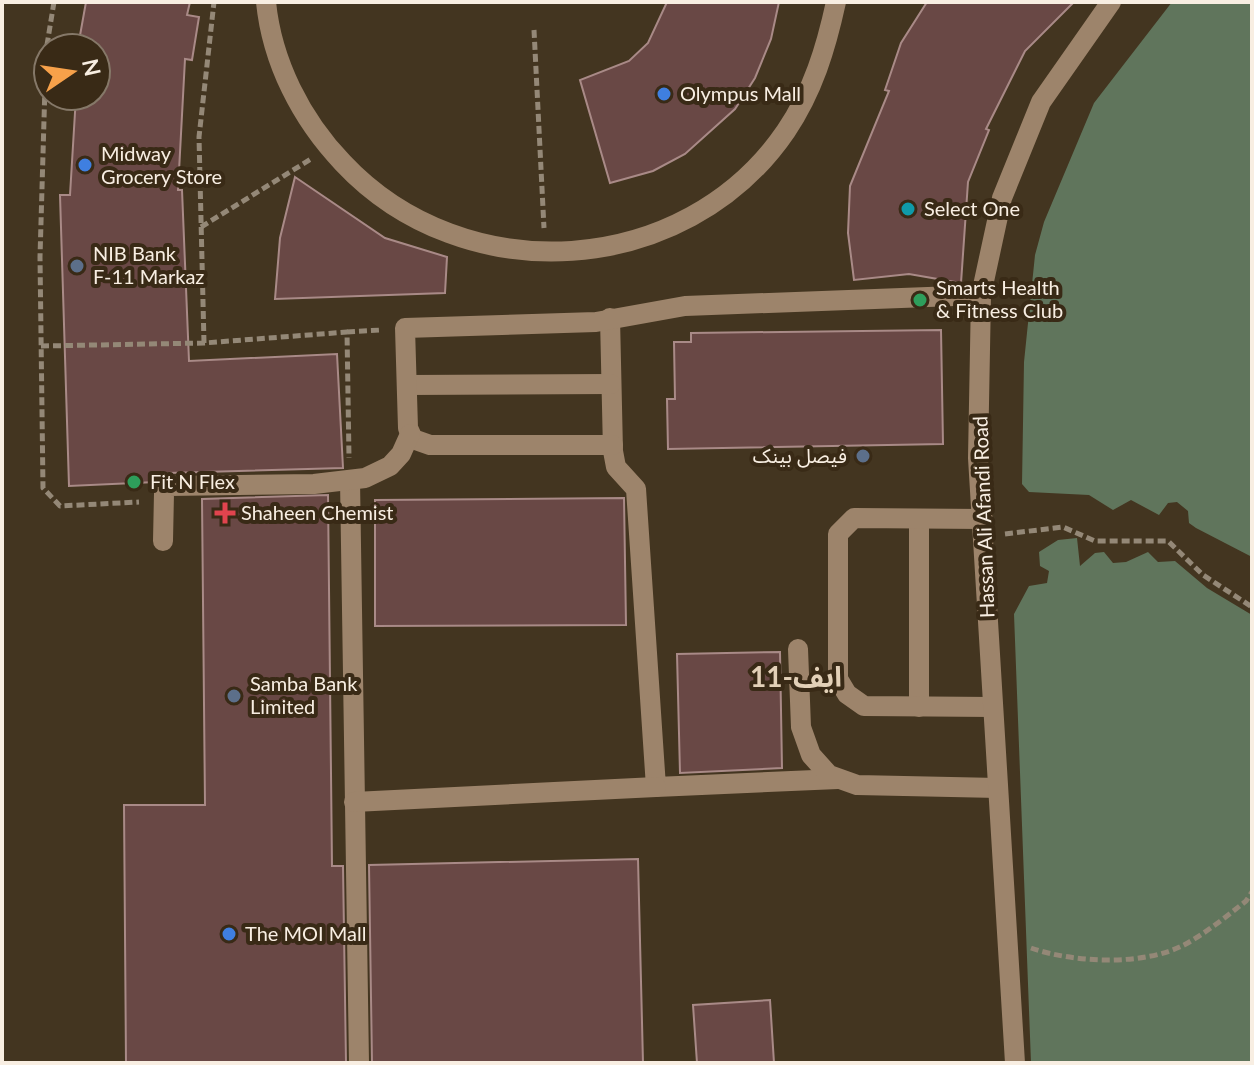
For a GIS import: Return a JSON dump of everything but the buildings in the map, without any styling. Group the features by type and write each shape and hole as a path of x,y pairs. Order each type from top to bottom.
{"street":[{"path":"266,2 281,67 302,110 329,148 357,179 390,204 426,225 464,240 504,250 545,254 592,251 638,240 681,223 732,188 786,132 809,92 826,48 836,2"},
{"name":"Hassan Ali Afandi Road","path":"1015,1063 978,458 981,295 1002,198 1041,102 1111,2"},
{"path":"163,541 164,493 174,484 350,480 380,473 390,466 401,454 410,434 405,328 610,318 674,306 981,295"},
{"path":"610,318 613,445 616,467 636,489 656,787"},
{"path":"408,385 611,384"},
{"path":"410,434 421,443 430,445 613,445"},
{"path":"350,480 359,1063"},
{"path":"983,529 919,519 854,518 842,527 838,534 838,679 847,694 864,706 993,707"},
{"path":"919,519 919,707"},
{"path":"798,649 801,727 816,763 838,779 857,785 998,788"},
{"path":"354,802 838,779"}],"path":[{"path":"54,2 46,51 41,346 43,488 60,506 153,501"},
{"path":"204,343 199,137 214,2"},
{"path":"534,30 545,254"},
{"path":"201,227 329,148"},
{"path":"41,346 204,343 405,328"},
{"path":"347,332 350,480"},
{"path":"983,529 1050,526 1074,530 1095,541 1168,541 1203,575 1252,607"},
{"path":"1007,941 1063,958 1094,960 1150,955 1184,945 1246,901 1252,892"}],"green space":[{"path":"1172,2 1252,2 1252,557 1189,523 1188,511 1177,502 1168,503 1159,515 1131,500 1113,510 1089,495 1029,492 1022,484 1024,362 1035,255 1044,222 1094,103"},
{"path":"1077,538 1080,566 1095,553 1104,552 1113,563 1126,562 1148,552 1158,562 1175,561 1207,588 1252,615 1252,1063 1031,1063 1014,614 1029,586 1047,583 1049,571 1040,566 1039,552 1058,540"}],"place":[{"name":"Olympus Mall","path":"664,94"},
{"name":"Midway Grocery Store","path":"85,165"},
{"name":"Select One","path":"908,209"},
{"name":"NIB Bank F-11 Markaz","path":"77,266"},
{"name":"Smarts Health & Fitness Club","path":"920,300"},
{"name":"فیصل بینک","path":"863,456"},
{"name":"Fit N Flex","path":"134,482"},
{"name":"Shaheen Chemist","path":"225,513"},
{"name":"Samba Bank Limited","path":"234,696"},
{"name":"The MOI Mall","path":"229,934"}],"district":[{"name":"ایف-11","path":"796,677"}]}
